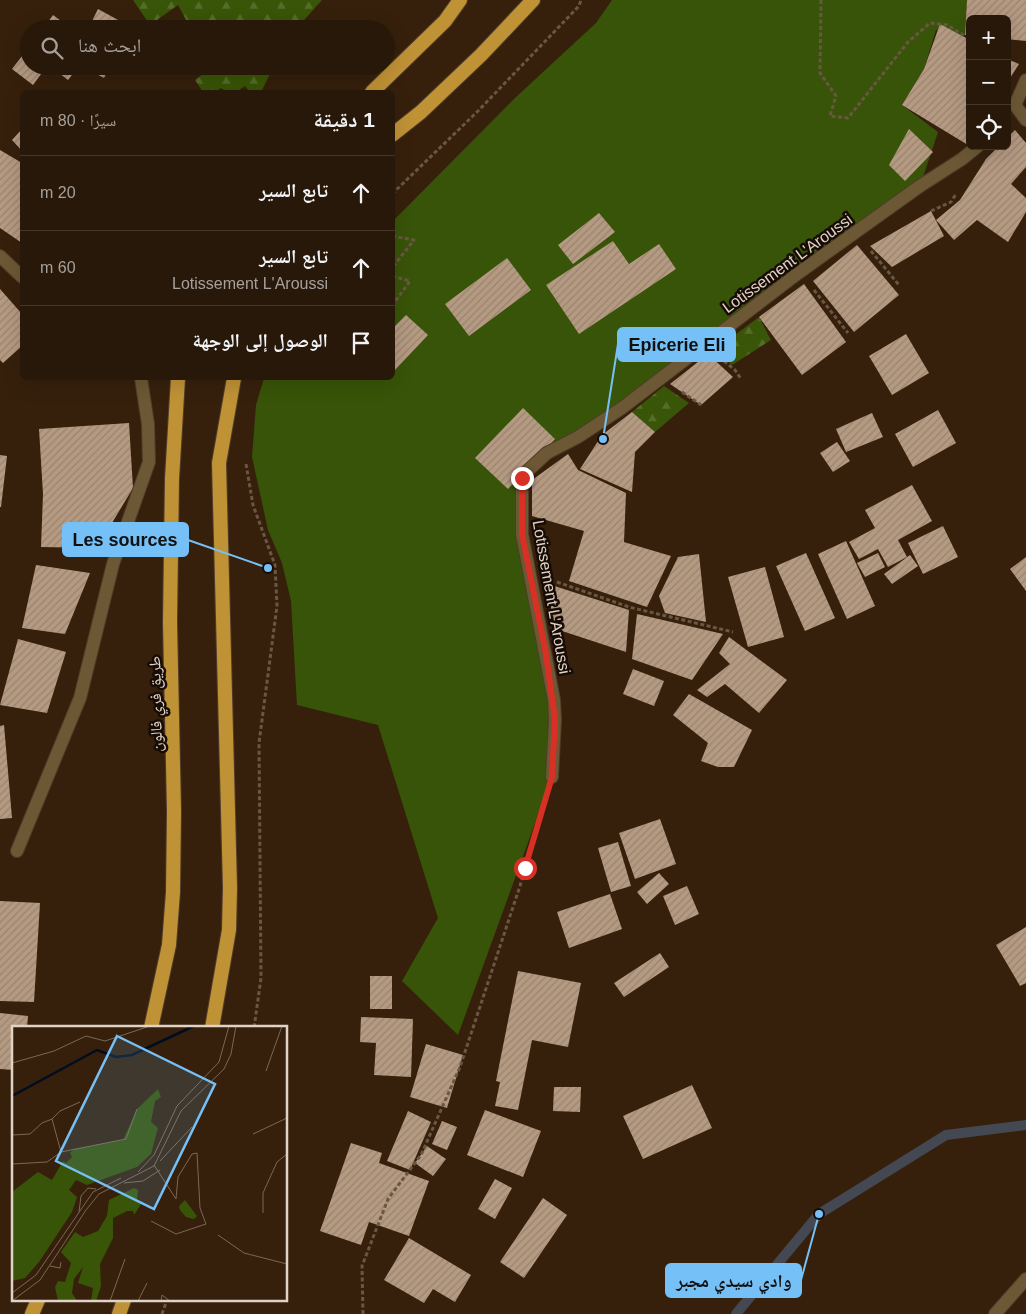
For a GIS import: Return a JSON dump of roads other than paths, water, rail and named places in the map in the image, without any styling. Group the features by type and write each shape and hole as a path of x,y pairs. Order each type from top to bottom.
{"highway":[{"path":"395,70 445,21 460,0"},
{"path":"395,133 421,112 474,62 533,0"},
{"path":"376,89 390,75"},
{"name":"طريق فري فالون","path":"151,1026 169,945 173,892 174,811 170,622 175,380"},
{"path":"212,1026 224,970 230,905 219,463 234,380"},
{"path":"32,1314 37,1302"},
{"path":"119,1314 123,1302"}],"street":[{"path":"1026,80 1011,110 1026,120"},
{"name":"Lotissement L'Aroussi","path":"552,777 555,720 554,700 522,534 522,476 547,454 578,437 622,408 800,272 920,186 962,160 973,150"},
{"path":"0,256 20,275"},
{"path":"17,851 80,698 113,564 149,462 148,424 141,380"},
{"path":"994,1314 1026,1280"}],"waterway":[{"path":"736,1314 819,1214 946,1135 1026,1125"}],"place":[{"name":"Epicerie Eli","path":"603,439"},
{"name":"Les sources","path":"268,568"},
{"name":"وادي سيدي مجبر","path":"819,1214"}]}
